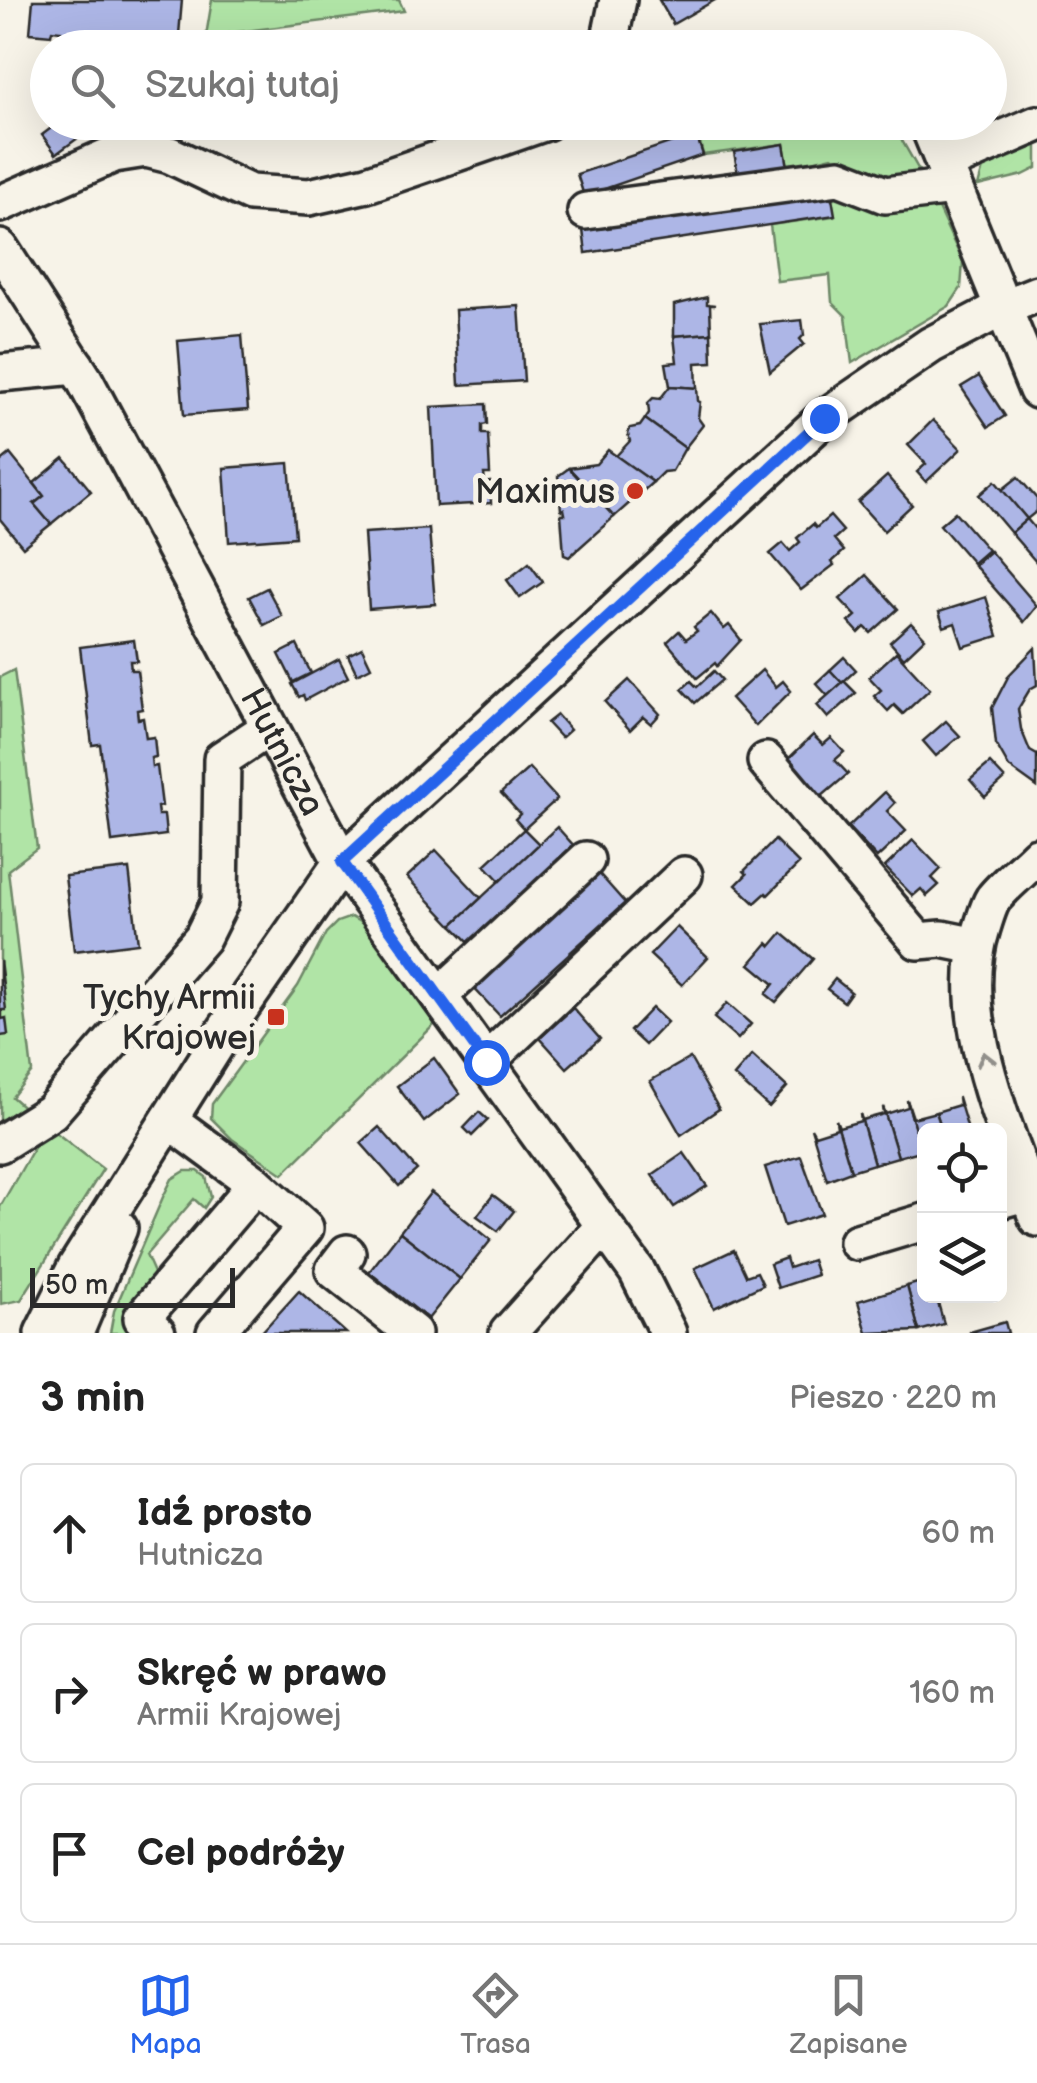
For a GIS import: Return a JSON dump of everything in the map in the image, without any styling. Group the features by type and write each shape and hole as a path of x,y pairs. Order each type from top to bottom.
{"street":[{"path":"612,30 618,0"},
{"path":"586,211 839,176 885,194 948,175 1037,124"},
{"path":"0,204 114,154 146,149 170,155 250,193 309,198 367,184 494,140"},
{"path":"934,140 1037,390"},
{"name":"Hutnicza","path":"0,248 76,366 342,862 637,1271 668,1333"},
{"path":"26,1333 69,1316 139,1171 169,1120 252,988 342,862 824,418 918,354 1002,308 1037,294"},
{"path":"0,373 76,366"},
{"path":"0,1144 51,1112 202,938 220,902 222,759 269,728"},
{"path":"766,762 918,941 942,939 976,946"},
{"path":"1022,1203 975,1012 976,946 992,901 1037,856"},
{"path":"439,996 586,860"},
{"path":"486,1062 684,875"},
{"path":"169,1120 256,1184 305,1228 215,1333"},
{"path":"157,1333 142,1318 256,1184"},
{"path":"857,1242 917,1224"},
{"path":"508,1333 604,1226"},
{"path":"347,1253 334,1270 413,1333"},
{"path":"69,1316 75,1333"}],"green space":[{"path":"212,0 399,0 404,11 254,30 207,30"},
{"path":"1037,127 1037,168 978,186 984,164"},
{"path":"700,140 902,140 925,181 858,175 832,156 788,167 784,144 703,155"},
{"path":"831,192 934,200 963,262 961,288 949,306 852,363 846,316 832,302 830,275 777,281 770,225 834,216"},
{"path":"14,670 37,848 8,870 32,1072 12,1097 28,1111 0,1125 0,677"},
{"path":"351,917 365,925 435,1024 283,1174 232,1139 211,1118 212,1104 298,986 326,933 337,922"},
{"path":"50,1128 103,1169 21,1300 1,1304 0,1207 39,1139"},
{"path":"185,1171 198,1171 206,1177 211,1197 204,1208 194,1199 146,1255 155,1275 124,1316 135,1333 110,1333 114,1311 163,1197 172,1179"}],"building":[{"path":"33,0 182,0 179,30 30,30"},
{"path":"659,0 715,0 673,24"},
{"path":"46,140 75,140 56,154"},
{"path":"678,140 698,140 703,155 584,196 577,174"},
{"path":"784,144 788,167 738,174 734,152"},
{"path":"831,192 835,215 586,253 583,230"},
{"path":"707,297 707,304 715,305 710,305 711,333 674,336 674,305"},
{"path":"519,306 524,381 459,385 455,310"},
{"path":"802,320 804,335 800,339 804,344 770,372 760,324"},
{"path":"711,333 712,362 696,363 697,388 670,386 666,363 677,362 674,336"},
{"path":"242,335 248,410 184,415 178,341"},
{"path":"979,376 1005,416 988,427 961,387"},
{"path":"670,386 697,388 698,418 703,425 685,448 645,419 648,403 653,398 660,399"},
{"path":"486,404 487,424 482,425 482,434 488,434 490,474 484,474 485,483 490,482 491,503 436,506 431,407"},
{"path":"645,419 685,448 672,471 663,472 653,482 616,456 630,441 630,428 640,426"},
{"path":"933,420 961,449 926,482 917,472 926,464 908,445"},
{"path":"608,450 653,482 614,517 569,468 596,464"},
{"path":"10,454 44,496 34,504 51,524 23,547 0,519 0,462"},
{"path":"64,458 91,491 51,524 34,504 44,496 34,483"},
{"path":"289,463 295,537 229,542 224,468"},
{"path":"569,468 614,517 569,557 564,555 561,514 565,514 561,510 558,476"},
{"path":"887,476 912,505 884,531 858,502"},
{"path":"1018,477 1037,499 1037,511 1027,519 1002,490"},
{"path":"995,481 1027,519 1011,533 979,495"},
{"path":"955,512 988,550 973,563 940,525"},
{"path":"830,516 843,531 834,539 844,551 832,562 834,565 801,590 770,554 783,543 790,551 800,542 797,538 813,524 816,528"},
{"path":"1027,519 1037,531 1037,563 1011,533"},
{"path":"429,529 435,604 369,609 364,533"},
{"path":"990,551 1037,606 1024,622 974,565"},
{"path":"529,563 543,582 520,598 507,580"},
{"path":"867,575 898,609 871,633 865,627 859,633 849,622 856,616 840,599"},
{"path":"267,588 282,616 264,625 249,597"},
{"path":"986,597 998,636 963,647 955,623 944,627 939,612"},
{"path":"711,613 724,629 729,625 741,640 717,666 715,663 697,678 667,642 679,631 686,639"},
{"path":"911,623 925,638 904,658 890,642"},
{"path":"134,640 137,661 130,661 131,670 137,670 142,709 137,710 138,719 143,718 146,738 154,737 156,757 151,758 152,767 157,766 162,806 157,807 158,815 164,815 166,835 112,842 100,744 92,745 80,647"},
{"path":"297,645 311,673 293,682 279,654"},
{"path":"362,648 371,667 357,674 348,655"},
{"path":"1035,648 1037,685 1030,689 1018,709 1030,751 1037,755 1037,787 1009,767 996,744 992,708 1009,675"},
{"path":"896,652 930,689 903,714 894,705 888,711 874,696 881,690 869,677"},
{"path":"844,657 856,670 842,683 830,670"},
{"path":"339,659 348,677 305,700 303,695 299,697 292,684"},
{"path":"762,670 776,687 783,681 791,691 756,726 731,698"},
{"path":"830,670 842,683 828,696 816,683"},
{"path":"714,671 722,680 695,703 682,689 691,681 697,687"},
{"path":"629,680 660,714 651,724 643,717 630,730 605,702"},
{"path":"844,681 856,693 828,718 817,705"},
{"path":"557,715 570,730 561,738 547,723"},
{"path":"946,721 960,736 936,756 923,741"},
{"path":"813,735 823,745 831,738 844,752 835,760 848,774 821,797 787,760"},
{"path":"990,763 1005,779 985,797 970,780"},
{"path":"529,768 557,799 524,829 515,819 520,814 501,793"},
{"path":"885,792 895,803 887,811 906,831 877,858 848,827"},
{"path":"557,827 575,847 471,944 452,925"},
{"path":"524,829 539,844 500,881 485,865"},
{"path":"775,840 799,864 755,903 736,885 747,874 744,871"},
{"path":"913,840 941,869 932,878 939,885 927,896 921,889 913,896 885,867"},
{"path":"436,850 481,898 452,925 407,877"},
{"path":"129,869 138,943 74,951 65,876"},
{"path":"595,869 625,903 500,1016 469,983"},
{"path":"677,927 708,957 682,985 650,955"},
{"path":"782,933 813,959 776,1002 766,994 774,984 750,964"},
{"path":"0,960 6,1010 2,1010 2,1019 6,1018 8,1035 0,1036"},
{"path":"835,979 851,992 844,1002 827,989"},
{"path":"727,1003 751,1024 738,1039 714,1018"},
{"path":"573,1008 600,1039 567,1068 540,1038"},
{"path":"652,1008 667,1022 645,1045 630,1031"},
{"path":"752,1055 787,1087 769,1107 734,1076"},
{"path":"434,1058 460,1094 424,1122 397,1086"},
{"path":"690,1058 719,1109 681,1135 650,1081"},
{"path":"958,1097 966,1123 940,1123 936,1112 959,1105"},
{"path":"907,1100 917,1136 917,1152 898,1157 883,1107 886,1114 908,1107"},
{"path":"907,1100 913,1118 936,1112 940,1123 917,1123 917,1136"},
{"path":"883,1107 898,1157 874,1164 860,1114 862,1120 884,1114"},
{"path":"479,1112 488,1120 472,1136 464,1128"},
{"path":"860,1114 874,1164 851,1171 836,1120 839,1127 861,1121"},
{"path":"836,1120 851,1171 827,1180 811,1128 815,1135 837,1128"},
{"path":"379,1127 417,1170 399,1186 361,1143"},
{"path":"684,1153 707,1186 674,1207 652,1175"},
{"path":"801,1156 822,1214 784,1226 765,1167"},
{"path":"431,1192 491,1240 460,1279 400,1232"},
{"path":"493,1195 514,1211 498,1231 477,1216"},
{"path":"400,1232 460,1279 428,1319 369,1272"},
{"path":"734,1250 746,1276 757,1272 763,1285 714,1308 695,1268"},
{"path":"786,1258 789,1268 812,1260 817,1275 778,1288 770,1264"},
{"path":"917,1283 917,1303 938,1303 944,1324 919,1331 907,1286"},
{"path":"907,1286 919,1331 867,1333 858,1301"},
{"path":"299,1291 346,1333 261,1333"},
{"path":"1005,1322 1008,1333 970,1333 970,1332"}],"place":[{"name":"Maximus","path":"635,491"},
{"name":"Tychy Armii Krajowej","path":"276,1017"}],"route":[{"path":"486,1062 342,862 824,418"}]}
